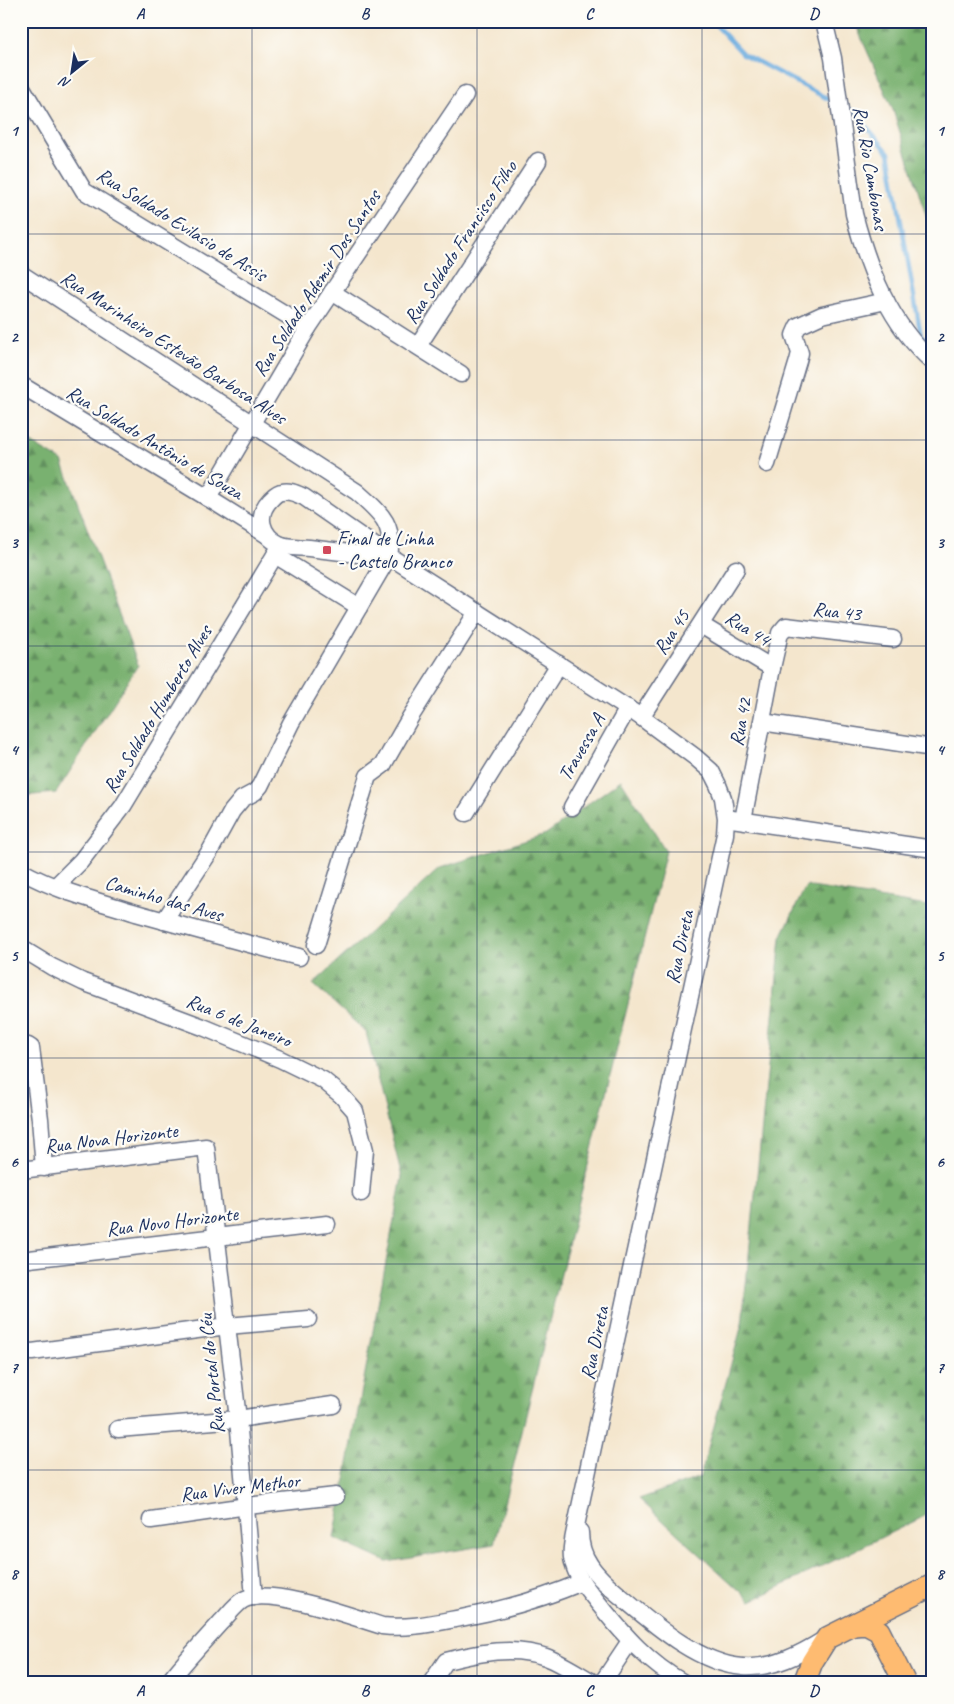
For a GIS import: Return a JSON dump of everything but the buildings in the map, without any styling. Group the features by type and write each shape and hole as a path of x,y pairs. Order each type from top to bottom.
{"main road":[{"path":"804,1683 827,1638 933,1585"},
{"path":"854,1624 866,1624 879,1631 905,1683"}],"street":[{"name":"Rua Rio Cambonas","path":"824,21 836,80 854,214 867,258 886,301 904,330 933,362"},
{"name":"Rua Soldado Evilasio de Assis","path":"21,86 84,191 308,328"},
{"name":"Rua Soldado Ademir Dos Santos","path":"208,498 308,328 465,95"},
{"name":"Rua Soldado Francisco Filho","path":"418,346 538,161"},
{"name":"Rua Marinheiro Estevão Barbosa Alves","path":"21,274 356,492 371,505 387,524 391,541 389,556"},
{"path":"332,292 461,374"},
{"path":"767,464 800,352 794,335 795,329 802,323 822,316 886,301"},
{"name":"Rua Soldado Antônio de Souza","path":"21,385 267,535"},
{"name":"Rua Direta","path":"389,556 278,550 267,535 260,518 267,503 275,495 282,492 293,492 304,497 389,556 634,713 695,756 711,770 723,798 726,818 725,834 572,1550 573,1564 582,1582 597,1602 630,1641 653,1662 684,1683"},
{"path":"278,550 359,607"},
{"name":"Rua Soldado Humberto Alves","path":"56,886 81,861 123,806 278,550"},
{"path":"164,921 206,858 232,811 242,799 255,792 260,786 291,723 389,556"},
{"name":"Rua 45","path":"634,713 701,624 736,569"},
{"path":"316,945 368,776 372,772 379,770 383,765 411,716 477,612"},
{"name":"Rua 44","path":"701,624 772,668"},
{"name":"Rua 43","path":"780,632 786,626 892,639"},
{"name":"Rua 42","path":"743,820 780,632"},
{"path":"466,812 559,664"},
{"name":"Travessa A","path":"572,807 634,713"},
{"path":"762,722 933,748"},
{"path":"726,818 933,849"},
{"name":"Caminho das Aves","path":"21,871 35,879 94,900 298,957"},
{"name":"Rua 6 de Janeiro","path":"21,948 52,967 83,982 220,1034 280,1059 323,1080 341,1095 355,1111 365,1150 361,1193"},
{"path":"24,1045 30,1048 40,1119 44,1168"},
{"name":"Rua Nova Horizonte","path":"21,1170 206,1147"},
{"name":"Rua Portal do Céu","path":"206,1147 238,1419 254,1597"},
{"name":"Rua Novo Horizonte","path":"21,1260 327,1224"},
{"path":"27,1352 228,1326 308,1318"},
{"path":"118,1429 238,1419 333,1406"},
{"name":"Rua Viver Methor","path":"151,1520 247,1506 336,1496"},
{"name":"Rua Direta","path":"580,1512 580,1541 583,1554 590,1567 649,1621 691,1650 720,1662 743,1667 764,1666 801,1654 827,1638"},
{"path":"168,1683 192,1653 228,1614 244,1600 254,1597 284,1598 382,1626 397,1628 422,1626 505,1609 543,1598 582,1582"},
{"path":"597,1602 616,1592"},
{"path":"602,1683 630,1641"},
{"path":"431,1683 446,1660 494,1650 546,1657 594,1683"}],"green space":[{"path":"854,21 933,21 933,238 893,110"},
{"path":"21,437 62,461 138,665 56,793 21,796"},
{"path":"621,780 666,851 494,1544 387,1562 334,1538 402,1177 366,1032 313,984 440,868 546,834"},
{"path":"806,886 933,907 933,1506 921,1518 751,1601 639,1499 700,1477 742,1324 781,937"}],"waterway":[{"path":"712,21 743,54 834,102"},
{"path":"843,106 854,112 889,153 921,336 933,344"}],"place":[{"name":"Final de Linha - Castelo Branco","path":"327,550"}]}
